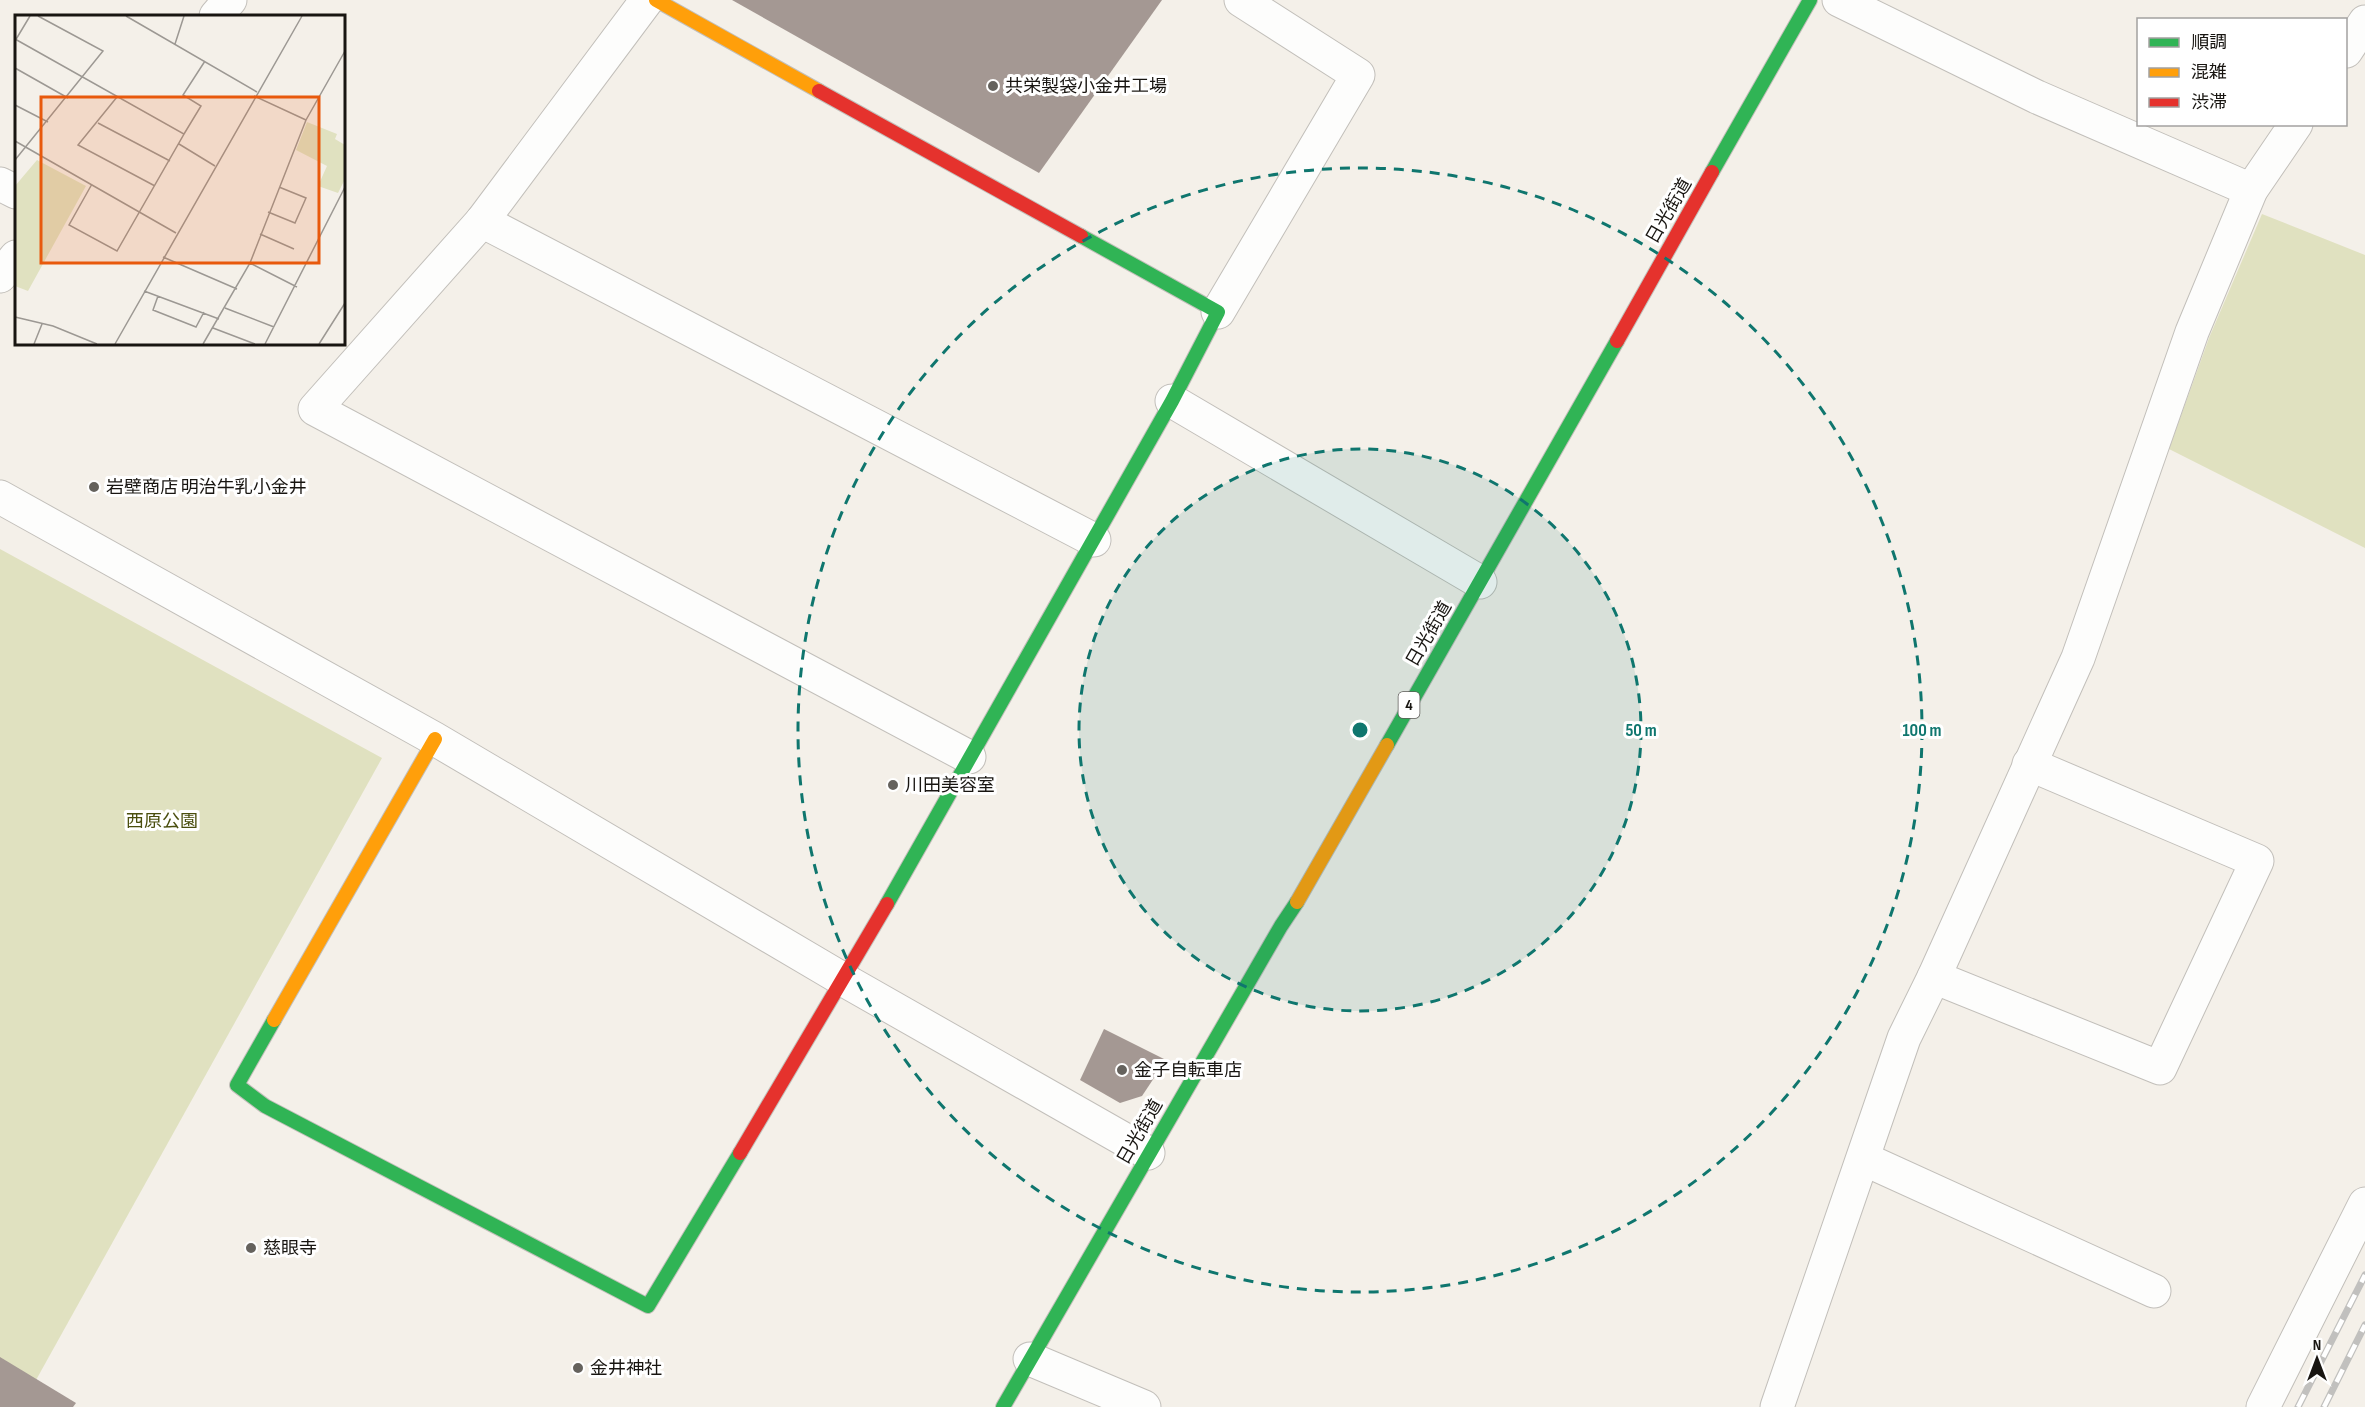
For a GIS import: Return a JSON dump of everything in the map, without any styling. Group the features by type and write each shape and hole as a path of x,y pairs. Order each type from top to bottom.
{"main road":[{"path":"435,739 237,1084 265,1106 648,1306 843,980 1094,540 1172,401 1218,312 656,0"},
{"name":"日光街道","path":"1002,1407 1148,1153 1281,926 1300,898 1810,0"}],"street":[{"path":"647,0 482,221 315,409 969,757"},
{"path":"1218,312 1358,75 1241,0"},
{"path":"1839,0 2037,97 2251,190"},
{"path":"2347,49 2365,22"},
{"path":"1778,1407 1904,1038 1934,977 2078,658 2192,332 2251,190 2295,126"},
{"path":"0,184 15,192"},
{"path":"482,221 1094,540"},
{"path":"0,276 15,258"},
{"path":"1172,401 1480,582"},
{"path":"0,497 435,739 843,980 1148,1153"},
{"path":"1934,977 2160,1068 2257,861 2029,764"},
{"path":"1864,1159 2154,1291"},
{"path":"2263,1407 2365,1204"},
{"path":"1030,1359 1144,1407"}],"green space":[{"path":"2262,214 2365,255 2365,548 2169,449 2209,338"},
{"name":"西原公園","path":"0,549 382,758 21,1407 0,1407"}],"building":[{"name":"共栄製袋小金井工場","path":"732,0 1162,0 1039,173"},
{"name":"金子自転車店","path":"1104,1029 1166,1060 1142,1096 1120,1103 1080,1080"},
{"path":"0,1357 76,1403 73,1407 0,1407"}],"railway":[{"path":"2298,1407 2365,1275"},
{"path":"2324,1407 2365,1325"}],"traffic: fast":[{"path":"1712,172 1810,0"},
{"path":"887,904 1172,401 1218,312 1081,236"},
{"path":"1387,745 1617,341"},
{"path":"1003,1407 1297,902"},
{"path":"274,1020 237,1085 265,1106 648,1306 740,1153"}],"traffic: slow":[{"path":"656,0 819,91"},
{"path":"274,1020 435,739"},
{"path":"1297,902 1387,745"}],"traffic: jam":[{"path":"819,91 1081,236"},
{"path":"1617,341 1712,172"},
{"path":"740,1153 887,904"}],"place":[{"name":"共栄製袋小金井工場","path":"993,86"},
{"name":"岩壁商店 明治牛乳小金井","path":"94,487"},
{"name":"川田美容室","path":"893,785"},
{"name":"金子自転車店","path":"1122,1070"},
{"name":"慈眼寺","path":"251,1248"},
{"name":"金井神社","path":"578,1368"}]}
